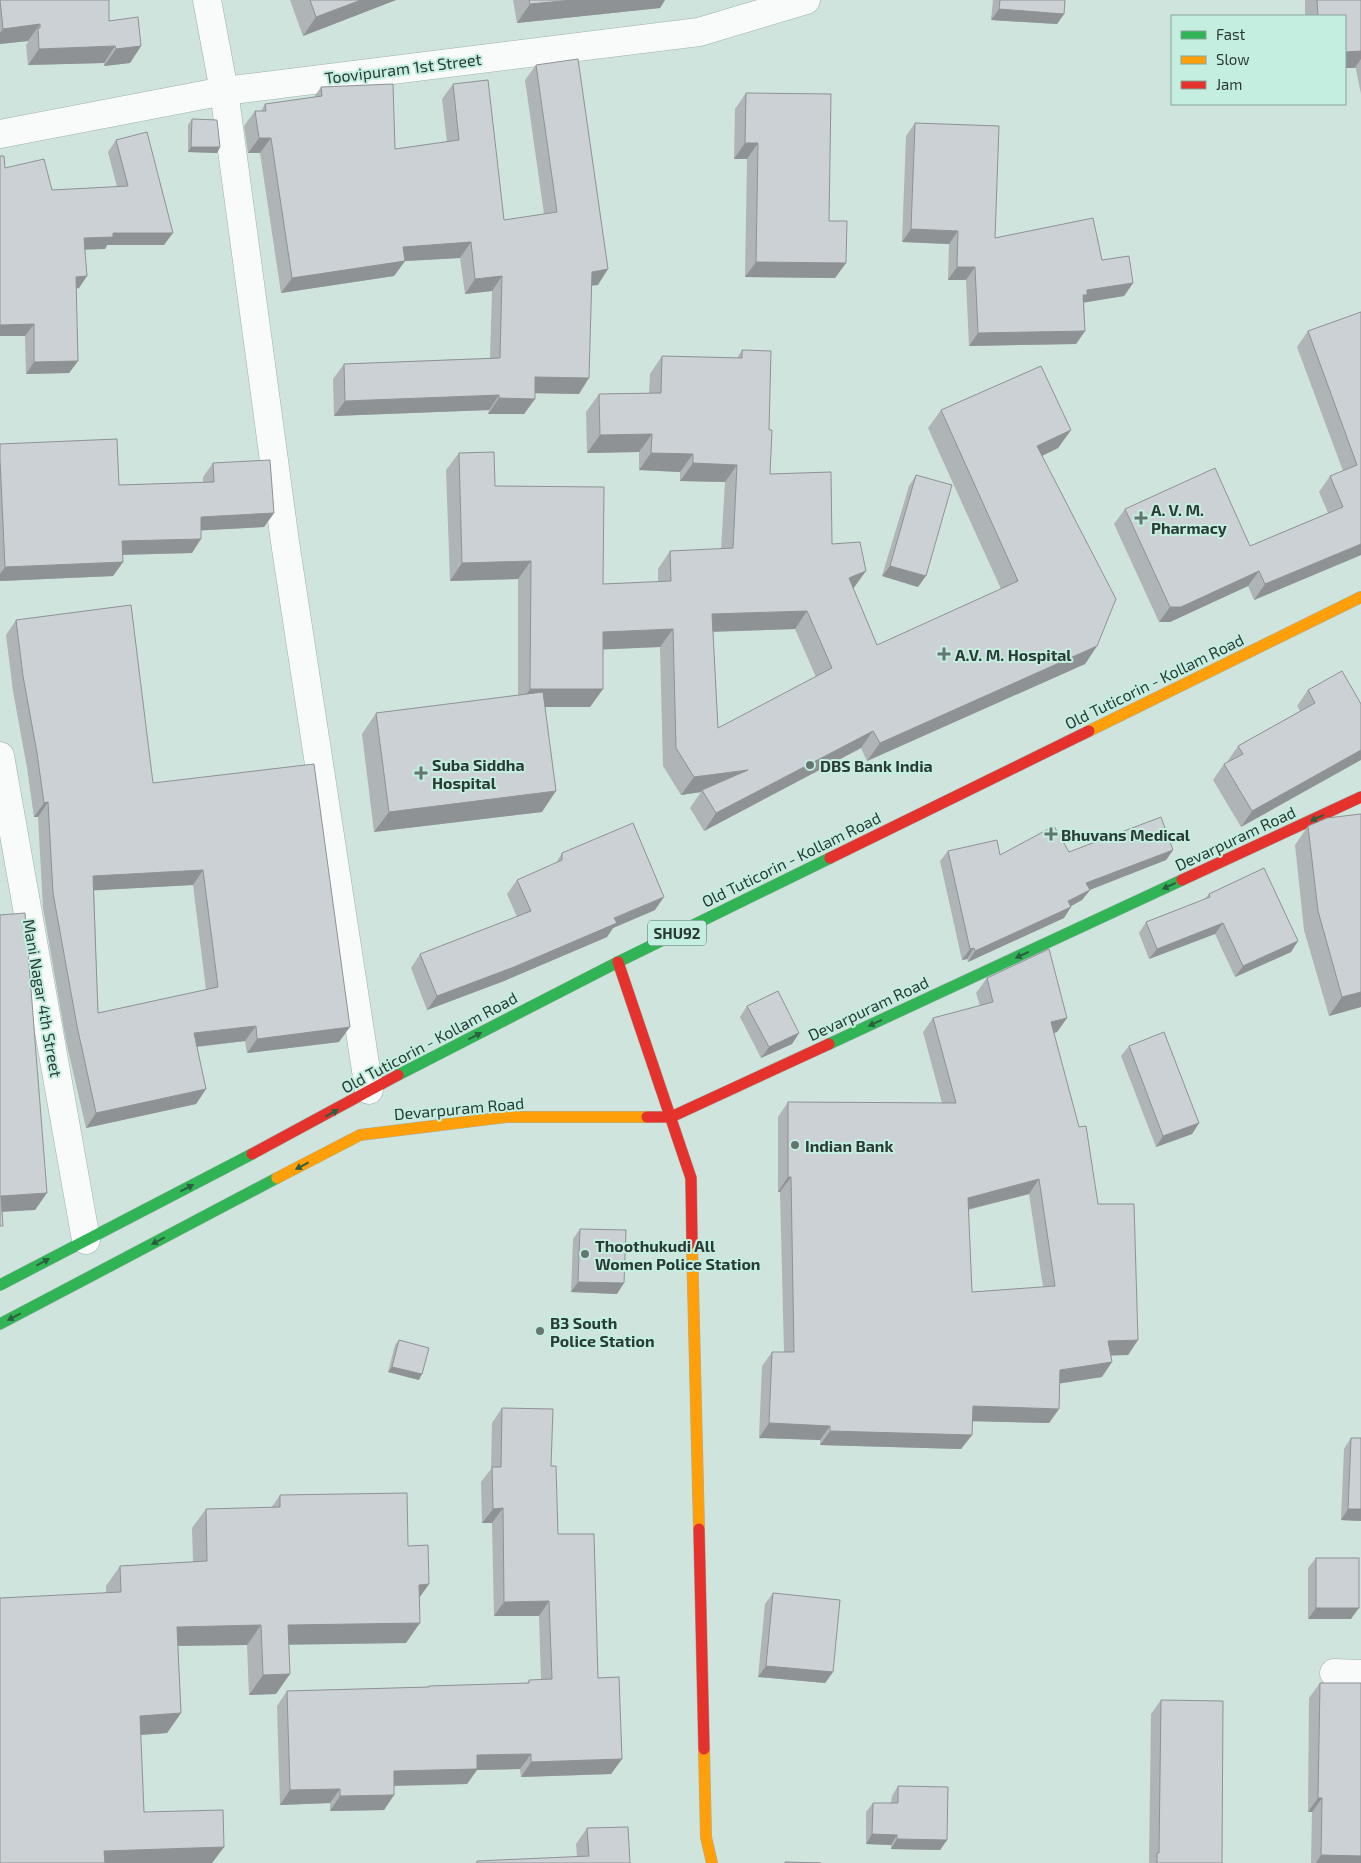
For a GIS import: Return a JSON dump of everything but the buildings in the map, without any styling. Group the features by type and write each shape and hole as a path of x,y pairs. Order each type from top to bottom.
{"main road":[{"name":"Old Tuticorin - Kollam Road","path":"0,1285 332,1112 369,1090 618,962 1361,597"},
{"name":"Devarpuram Road","path":"0,1324 360,1135 506,1118 671,1118 1361,798"},
{"path":"618,962 691,1178 706,1837 712,1863"}],"street":[{"path":"207,0 224,91 285,542 369,1090"},
{"name":"Toovipuram 1st Street","path":"0,134 224,91 699,32 806,0"},
{"name":"Mani Nagar 4th Street","path":"0,756 86,1240"},
{"path":"1334,1673 1361,1674"}],"traffic: fast":[{"path":"398,1075 618,962 830,858"},
{"path":"829,1044 1182,880"},
{"path":"0,1285 252,1154"},
{"path":"0,1324 277,1178"}],"traffic: slow":[{"path":"1089,731 1361,597"},
{"path":"277,1178 360,1135 506,1117 647,1117"},
{"path":"692,1243 699,1529"},
{"path":"704,1749 706,1837 712,1863"}],"traffic: jam":[{"path":"830,858 1089,731"},
{"path":"1182,880 1361,797"},
{"path":"618,962 691,1178 692,1243"},
{"path":"647,1117 671,1117 829,1044"},
{"path":"252,1154 398,1075"},
{"path":"699,1529 704,1749"}],"place":[{"name":"A. V. M. Pharmacy","path":"1141,518"},
{"name":"A.V. M. Hospital","path":"944,654"},
{"name":"DBS Bank India","path":"810,765"},
{"name":"Suba Siddha Hospital","path":"421,773"},
{"name":"Bhuvans Medical","path":"1051,834"},
{"name":"Indian Bank","path":"795,1145"},
{"name":"Thoothukudi All Women Police Station","path":"585,1254"},
{"name":"B3 South Police Station","path":"540,1331"}]}
